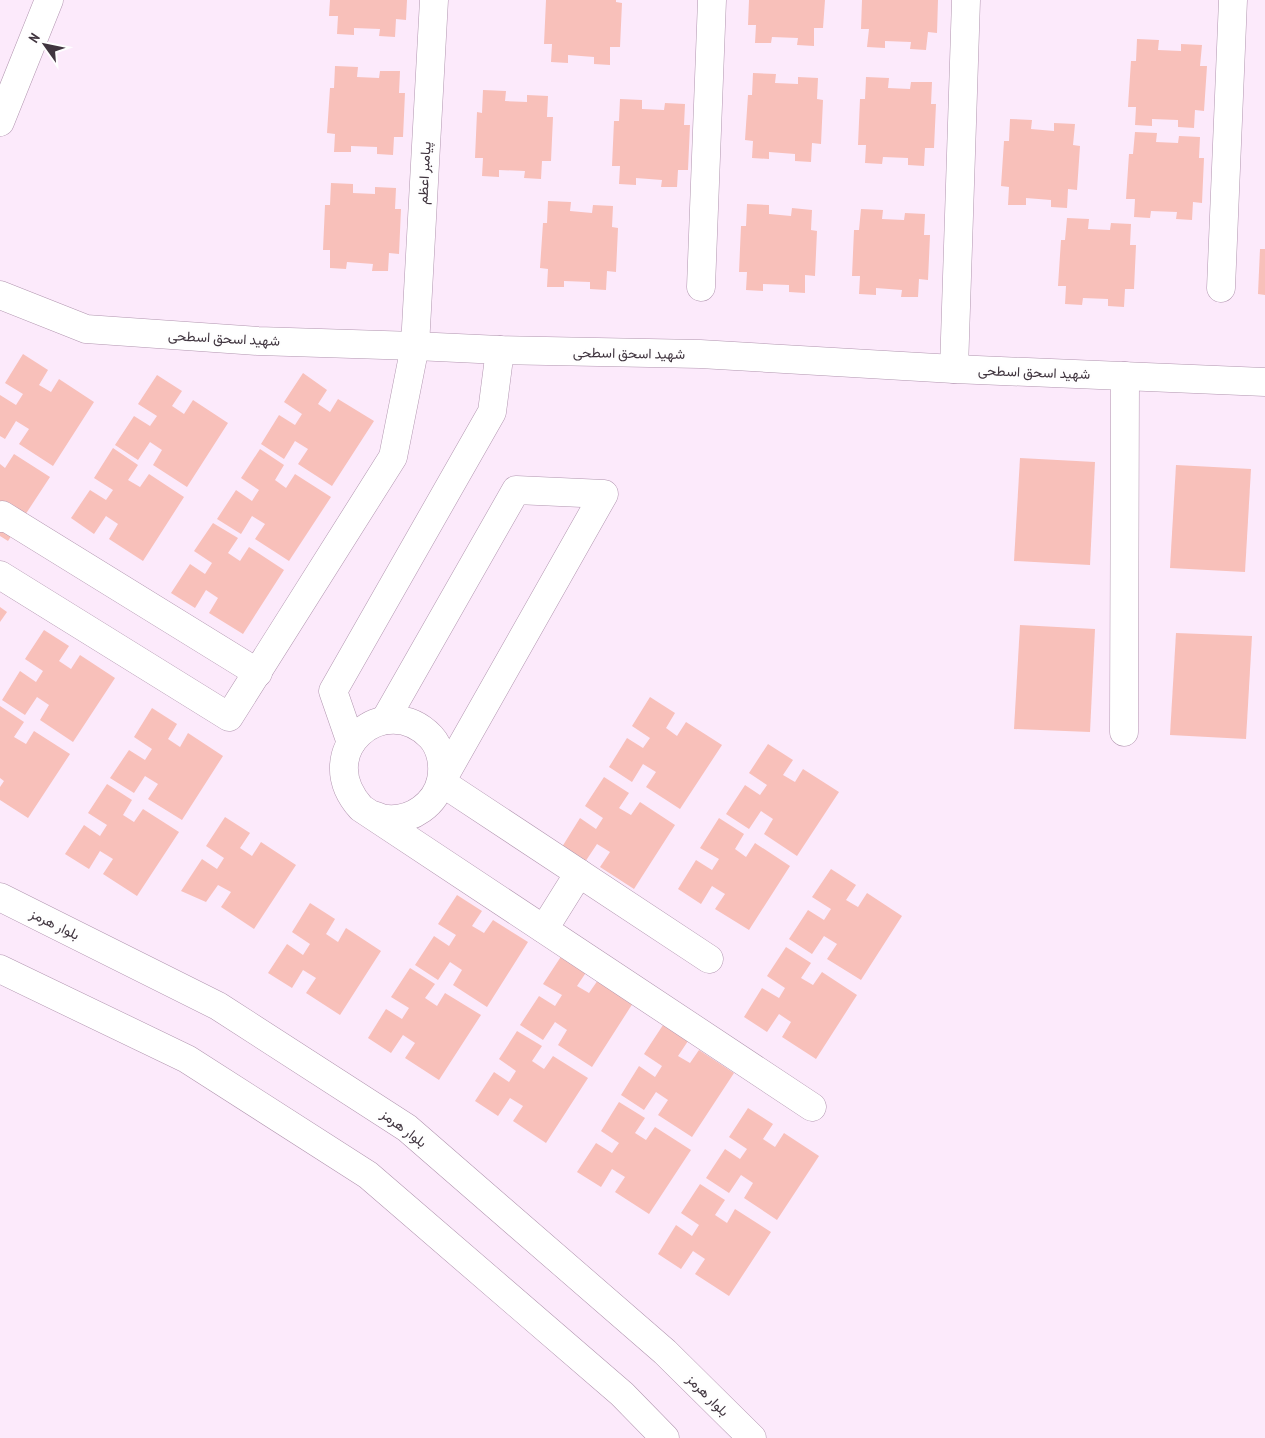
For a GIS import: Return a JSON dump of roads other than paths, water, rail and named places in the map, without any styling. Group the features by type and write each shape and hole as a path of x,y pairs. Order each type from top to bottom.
{"street":[{"path":"0,122 49,0"},
{"name":"پیامبر اعظم","path":"0,575 229,717 393,457 415,346 434,0"},
{"path":"701,287 712,0"},
{"path":"954,369 966,0"},
{"path":"1221,288 1233,0"},
{"name":"شهید اسحق اسطحی","path":"0,295 86,330 258,341 500,350 700,354 954,369 1265,382"},
{"path":"351,743 333,691 492,412 500,350"},
{"path":"1124,732 1125,376"},
{"path":"373,815 387,819 415,814 427,806 436,795 441,782 604,494 516,490 385,720"},
{"path":"0,518 2,516 10,520 258,673"},
{"path":"441,782 443,768 440,754 434,741 425,731 413,724 399,720 385,720 372,724 360,732 351,743 345,756 343,770 345,784 351,797 361,808 812,1107"},
{"path":"441,782 709,959"},
{"path":"544,929 580,873"},
{"name":"بلوار هرمز","path":"0,897 218,1006 407,1128 665,1352 752,1438"},
{"path":"0,969 187,1060 368,1175 622,1394 665,1438"}]}
